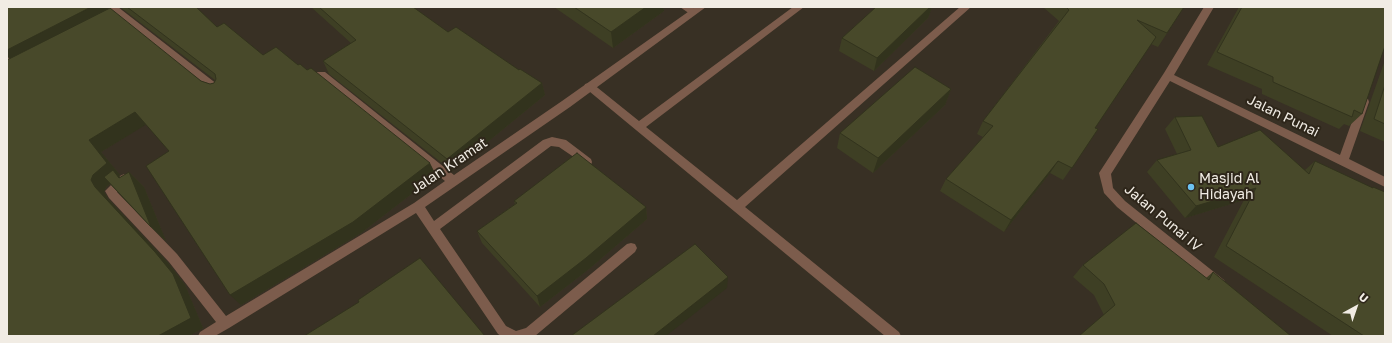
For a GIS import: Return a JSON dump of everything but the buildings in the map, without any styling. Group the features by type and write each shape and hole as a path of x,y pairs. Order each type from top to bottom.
{"street":[{"path":"112,7 118,17 219,91"},
{"path":"639,126 799,7"},
{"path":"737,207 966,7"},
{"name":"Jalan Punai IV","path":"1209,7 1168,76 1105,173 1108,190 1120,204 1229,292"},
{"name":"Jalan Kramat","path":"204,336 418,206 589,88 693,9"},
{"path":"7,53 12,72"},
{"path":"321,75 453,182"},
{"name":"Jalan Punai","path":"1168,76 1385,182"},
{"path":"589,88 639,126 895,336"},
{"path":"1343,161 1367,94"},
{"path":"433,228 547,143 556,141 562,142 595,168"},
{"path":"128,174 125,179 111,191 113,195 173,258 225,324"},
{"path":"418,206 502,330 513,336"},
{"path":"519,336 530,332 631,248"}],"place":[{"name":"Masjid Al Hidayah","path":"1191,187"}]}
